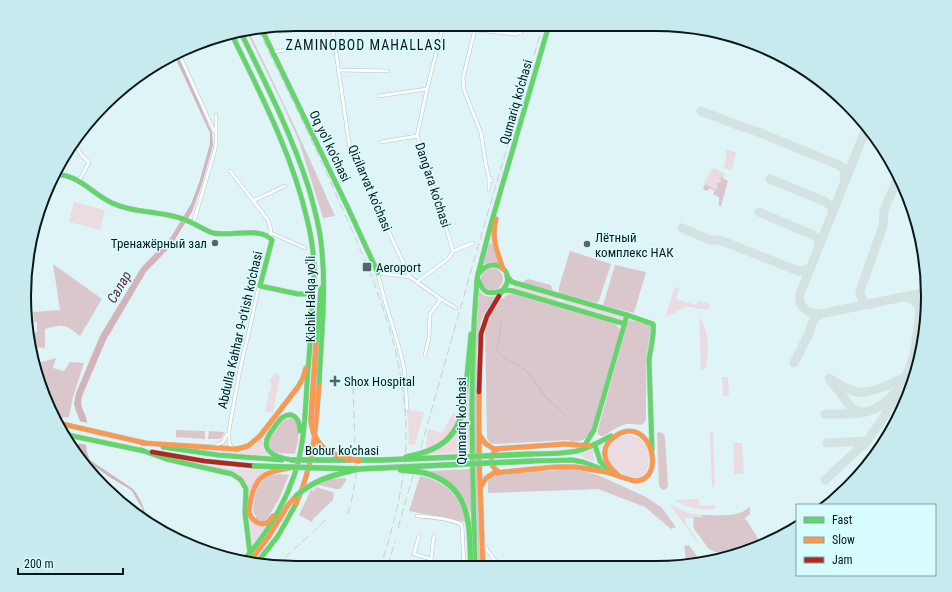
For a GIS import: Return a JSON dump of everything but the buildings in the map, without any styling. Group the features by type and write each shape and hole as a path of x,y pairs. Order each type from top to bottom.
{"main road":[{"name":"Qumariq ko'chasi","path":"475,561 472,375 474,311 478,276 491,224 548,31"},
{"name":"Qumariq ko'chasi","path":"485,561 478,432 478,378 481,331 485,318 507,283 507,276 503,269 494,242 494,224 551,31"},
{"name":"Oq yo'l ko'chasi","path":"263,33 378,273"},
{"name":"Kichik Halqa yo'li","path":"243,36 287,129 301,165 320,233 323,276 315,440 309,469 299,498 288,520 276,540 260,559"},
{"name":"Kichik Halqa yo'li","path":"234,38 281,138 297,182 306,213 314,270 303,436 298,462 285,498 272,523 247,557"},
{"path":"61,174 65,174 78,181 105,199 118,205 179,218 191,222 202,229 220,234 270,235"},
{"name":"Abdulla Kahhar 9-o'tish ko'chasi","path":"260,286 272,240 270,235"},
{"path":"503,269 497,265 491,265 484,268 478,276 484,291 492,294 507,290 512,291 625,324"},
{"path":"481,490 482,483 486,478 494,473 565,467 609,472 633,482 637,482 646,477 650,471 652,456 649,360 654,327 651,322 512,282 507,276"},
{"path":"260,286 298,294 322,294 316,345 311,421 313,434 319,444 328,452 344,459 358,462"},
{"path":"559,305 561,296"},
{"path":"382,461 411,457 428,452 442,444 454,432 460,422 463,409 466,390 469,344 474,311"},
{"path":"588,446 627,315"},
{"path":"142,443 237,449 250,445 260,436 299,385 309,359"},
{"path":"292,460 273,455 268,450 266,444 267,436 281,418 287,415 294,416 298,419 300,425 298,462"},
{"name":"Bobur ko'chasi","path":"65,425 142,443 205,454 292,460 358,462 560,453 588,446 625,431"},
{"path":"588,446 594,430"},
{"path":"618,475 611,470 607,464 604,458 604,451 606,444 619,434 625,431 642,436 649,444 652,456"},
{"path":"478,432 485,444 490,448 498,449 565,444 588,446 609,472"},
{"name":"Bobur ko'chasi","path":"72,436 204,461 254,466 381,469 575,460 609,472"},
{"path":"498,449 493,454 491,461 494,470 499,472"},
{"path":"141,450 166,459 232,474 240,478 246,490 245,513 250,554"},
{"path":"285,498 272,518 266,522 257,522 251,518 249,509 252,492 258,481 269,472 291,468"},
{"path":"253,558 269,536 288,505 299,493 321,479 358,469"},
{"path":"381,469 419,472 432,475 445,482 455,490 463,501 468,516 471,561"}],"street":[{"name":"Qizilarvat ko'chasi","path":"333,31 350,150 410,277"},
{"name":"Dang'ara ko'chasi","path":"442,31 426,89 417,136 453,251"},
{"path":"475,31 463,78 464,90 481,133 486,165 491,179 488,190"},
{"path":"490,31 519,34 521,31"},
{"path":"273,52 334,42"},
{"path":"181,57 215,133"},
{"path":"338,70 388,71"},
{"path":"379,96 426,89"},
{"path":"191,222 215,150 216,115"},
{"path":"381,142 417,136"},
{"path":"77,147 85,160 89,162 78,181"},
{"path":"230,171 268,220 270,235 305,248"},
{"path":"253,201 285,186"},
{"path":"417,282 449,258 453,251 473,243"},
{"path":"407,409 404,370 401,354 378,273 410,277 456,308"},
{"name":"Abdulla Kahhar 9-o'tish ko'chasi","path":"237,449 232,447 229,443 229,430 240,369 260,286"},
{"path":"426,355 429,337 430,314 441,299"},
{"name":"Abdulla Kahhar 9-o'tish ko'chasi","path":"212,447 218,446 223,442 229,430"},
{"path":"417,516 462,524 464,561"},
{"path":"419,536 414,554 431,559 434,536"},
{"path":"483,542 496,561"}],"shaded area":[{"path":"249,35 250,35 282,101 335,216 323,218 299,141"},
{"name":"Салар","path":"179,58 212,133 213,145 202,184 192,212 171,246 146,272 106,340 81,400 87,421 86,446 90,460 133,489 142,504 145,513 143,511 132,491 92,465 78,446 80,421 74,404 76,393 100,336 141,268 171,237 191,204 199,183 210,144 210,133 176,60"},
{"path":"726,150 736,152 732,170 724,168 727,154 725,154"},
{"path":"715,168 725,174 724,179 722,176 716,190 704,183 712,169"},
{"path":"721,176 728,181 721,206 719,206 719,197 713,194 715,191 709,188 707,191 703,189 705,184 716,190 717,183 721,181"},
{"path":"74,202 105,210 100,230 69,222"},
{"path":"490,243 492,244 500,264 492,262 483,264"},
{"path":"570,251 611,264 598,303 559,293 559,287"},
{"path":"53,264 102,299 80,336 64,326 51,327 45,329 45,348 36,347 34,333 37,332 37,322 34,322 33,312 60,310"},
{"path":"615,265 646,272 634,313 603,305"},
{"path":"492,268 500,271 503,279 500,287 492,290 484,287 481,279 484,271"},
{"path":"528,279 551,285 553,291 521,283"},
{"path":"515,285 558,298 557,301 513,288"},
{"path":"675,287 679,288 676,299 696,305 698,301 710,304 709,309 685,307 665,318"},
{"path":"479,291 487,296 496,296 484,314 480,325 477,348 476,420 480,561 478,561 474,420 475,360"},
{"path":"509,294 612,323 619,328 620,331 592,430 583,440 570,442 569,440 495,444 490,443 487,438 485,329 494,309 504,297"},
{"path":"564,300 623,317 623,319 622,320 564,303"},
{"path":"699,319 701,319 704,324 708,342 706,368 701,370"},
{"path":"630,320 648,324 651,327 646,359 645,422 639,425 624,425 604,436 601,436 598,434 598,429 628,321"},
{"path":"56,358 53,368 64,371 70,362 84,363 73,397 69,417 61,418 58,413 39,363"},
{"path":"275,373 280,376 273,413 265,411 269,394 267,394 271,388 269,381"},
{"path":"722,377 728,377 729,396 723,396"},
{"path":"469,387 470,452 432,454 426,447 428,429 442,433 453,413 465,417"},
{"path":"407,410 424,412 415,445 408,444 409,437"},
{"path":"290,418 295,421 299,429 295,454 273,451 269,444 269,439 284,420"},
{"path":"176,430 205,431 205,439 176,437"},
{"path":"710,430 713,433 715,484 712,489"},
{"path":"209,431 224,432 220,439 208,439"},
{"path":"266,432 263,439 263,445 269,456 196,449 250,448 257,443"},
{"path":"657,433 663,433 665,437 668,486 663,490 659,485"},
{"path":"624,435 636,437 645,444 647,448 649,454 648,466 644,475 641,477 635,478 624,474 613,468 608,461 606,451 608,445 615,439"},
{"path":"733,443 742,443 744,474 734,474"},
{"path":"590,449 594,449 593,462 581,456"},
{"path":"194,463 232,469 267,470 248,500 248,488 243,478"},
{"path":"471,469 472,513 470,513 460,492 450,482 429,471"},
{"path":"572,469 585,471 600,476 644,496 661,507 676,527 671,529 645,507 598,489 488,493 488,479 497,475"},
{"path":"280,474 289,475 279,499 267,519 264,521 256,520 253,506 255,496 261,482 269,476"},
{"path":"420,476 436,481 450,491 460,505 465,522 409,511"},
{"path":"346,478 346,481 340,489 314,484 315,480"},
{"path":"316,487 334,493 333,500 314,518 312,522 299,515 311,490 314,491"},
{"path":"699,499 699,506 715,505 715,509 694,508 674,500"},
{"path":"670,505 688,513 702,515 702,518 685,518 686,524 699,543 697,542"},
{"path":"750,507 750,514 745,518 759,540 725,552 720,553 708,548 693,527 694,517 702,518 702,515 734,514 745,511"},
{"path":"250,519 266,526 252,546 248,520"},
{"path":"689,545 698,558 686,559 684,546"}],"pier":[{"path":"78,421 89,423 88,445 76,443"}],"waterway":[{"path":"501,321 497,345 499,353 525,370 544,395 566,416"}],"taxiway":[{"path":"701,111 753,130 839,165 844,169 845,179"},
{"path":"864,133 800,294 800,303 808,311 820,314 921,293"},
{"path":"770,179 826,202 831,206 833,212"},
{"path":"871,304 866,303 863,300 860,291 883,226 884,210 896,183"},
{"path":"759,212 813,235 818,239 819,246"},
{"path":"682,228 710,240 720,240 798,271 804,271 811,267"},
{"path":"906,297 916,302 920,311 914,356"},
{"path":"794,363 809,333 813,321 816,317 822,314"},
{"path":"825,414 860,413 875,409 891,397 898,389 904,380 915,351"},
{"path":"829,378 850,390 862,392 882,387 907,376"},
{"path":"831,381 851,407 862,412"},
{"path":"825,480 867,441 882,420 895,395"},
{"path":"888,406 898,404"},
{"path":"827,443 867,441"}],"railway":[{"path":"398,528 541,31"},
{"path":"260,33 312,141 366,263 386,319 401,376 405,406 406,436 404,469 402,486 382,561"},
{"path":"348,514 356,475 353,386"},
{"path":"282,560 329,517"},
{"path":"389,561 395,541"}],"traffic: fast":[{"path":"478,274 491,224 547,31"},
{"path":"263,33 378,273"},
{"path":"243,36 295,149 309,189 318,222 324,278 319,385"},
{"path":"234,38 275,125 293,171 310,231 314,270 303,437 298,463 290,488 273,521 259,542 247,556"},
{"path":"61,175 79,181 105,199 128,209 180,218 213,233 253,233 267,236 272,240 260,286 298,294 313,294"},
{"path":"475,561 472,430 474,327 477,277 480,272 491,265 500,266 506,273 507,283 499,296"},
{"path":"507,276 512,282 627,315 653,324 653,337 649,360 652,450"},
{"path":"479,281 482,288 487,292 493,293 501,291"},
{"path":"316,345 321,288"},
{"path":"501,291 513,291 625,324"},
{"path":"583,448 594,430 627,315"},
{"path":"464,407 471,334"},
{"path":"406,457 436,447 451,436 461,418 464,407"},
{"path":"292,460 278,457 273,454 269,451 266,442 268,436 278,423 287,415 293,416 298,420 300,431"},
{"path":"72,436 144,451"},
{"path":"533,454 577,451 590,447 611,436"},
{"path":"595,445 600,461 608,471"},
{"path":"163,447 218,455 282,460"},
{"path":"141,450 166,459 232,474 241,480 246,489 245,513 250,554"},
{"path":"292,460 382,460 533,454"},
{"path":"533,461 572,460 583,462 599,468"},
{"path":"254,466 358,469 533,461"},
{"path":"296,496 310,485 333,476 358,469"},
{"path":"400,470 416,471 441,479 452,488 460,498 468,523 471,561"},
{"path":"260,559 278,536 296,504"}],"traffic: slow":[{"path":"496,219 494,238 503,269"},
{"path":"316,345 311,420 313,430 320,445 326,450 341,457 359,461"},
{"path":"142,443 237,449 248,446 260,436 298,387 306,368"},
{"path":"296,504 307,474 313,446 319,385"},
{"path":"479,392 479,454 483,561"},
{"path":"65,425 145,443"},
{"path":"482,485 486,478 494,473 555,467 576,467 606,472 634,481 644,478 650,471 653,461 651,450 639,433 629,431 617,435 607,445 605,450 606,460 618,475"},
{"path":"480,436 486,444 494,449 565,444 590,446"},
{"path":"497,449 494,452 491,461 493,467 499,472"},
{"path":"273,516 268,522 263,524 252,518 249,510 253,491 260,479 265,475 290,468"},
{"path":"253,558 269,536 288,505 296,496"}],"traffic: jam":[{"path":"479,392 481,334 487,316 499,296"},
{"path":"152,452 204,461 254,466"}],"place":[{"name":"Тренажёрный зал","path":"215,243"},
{"name":"Лётный комплекс НАК","path":"587,244"},
{"name":"Aeroport","path":"367,267"},
{"name":"Shox Hospital","path":"335,381"}],"district":[{"name":"ZAMINOBOD MAHALLASI","path":"366,45"}]}
